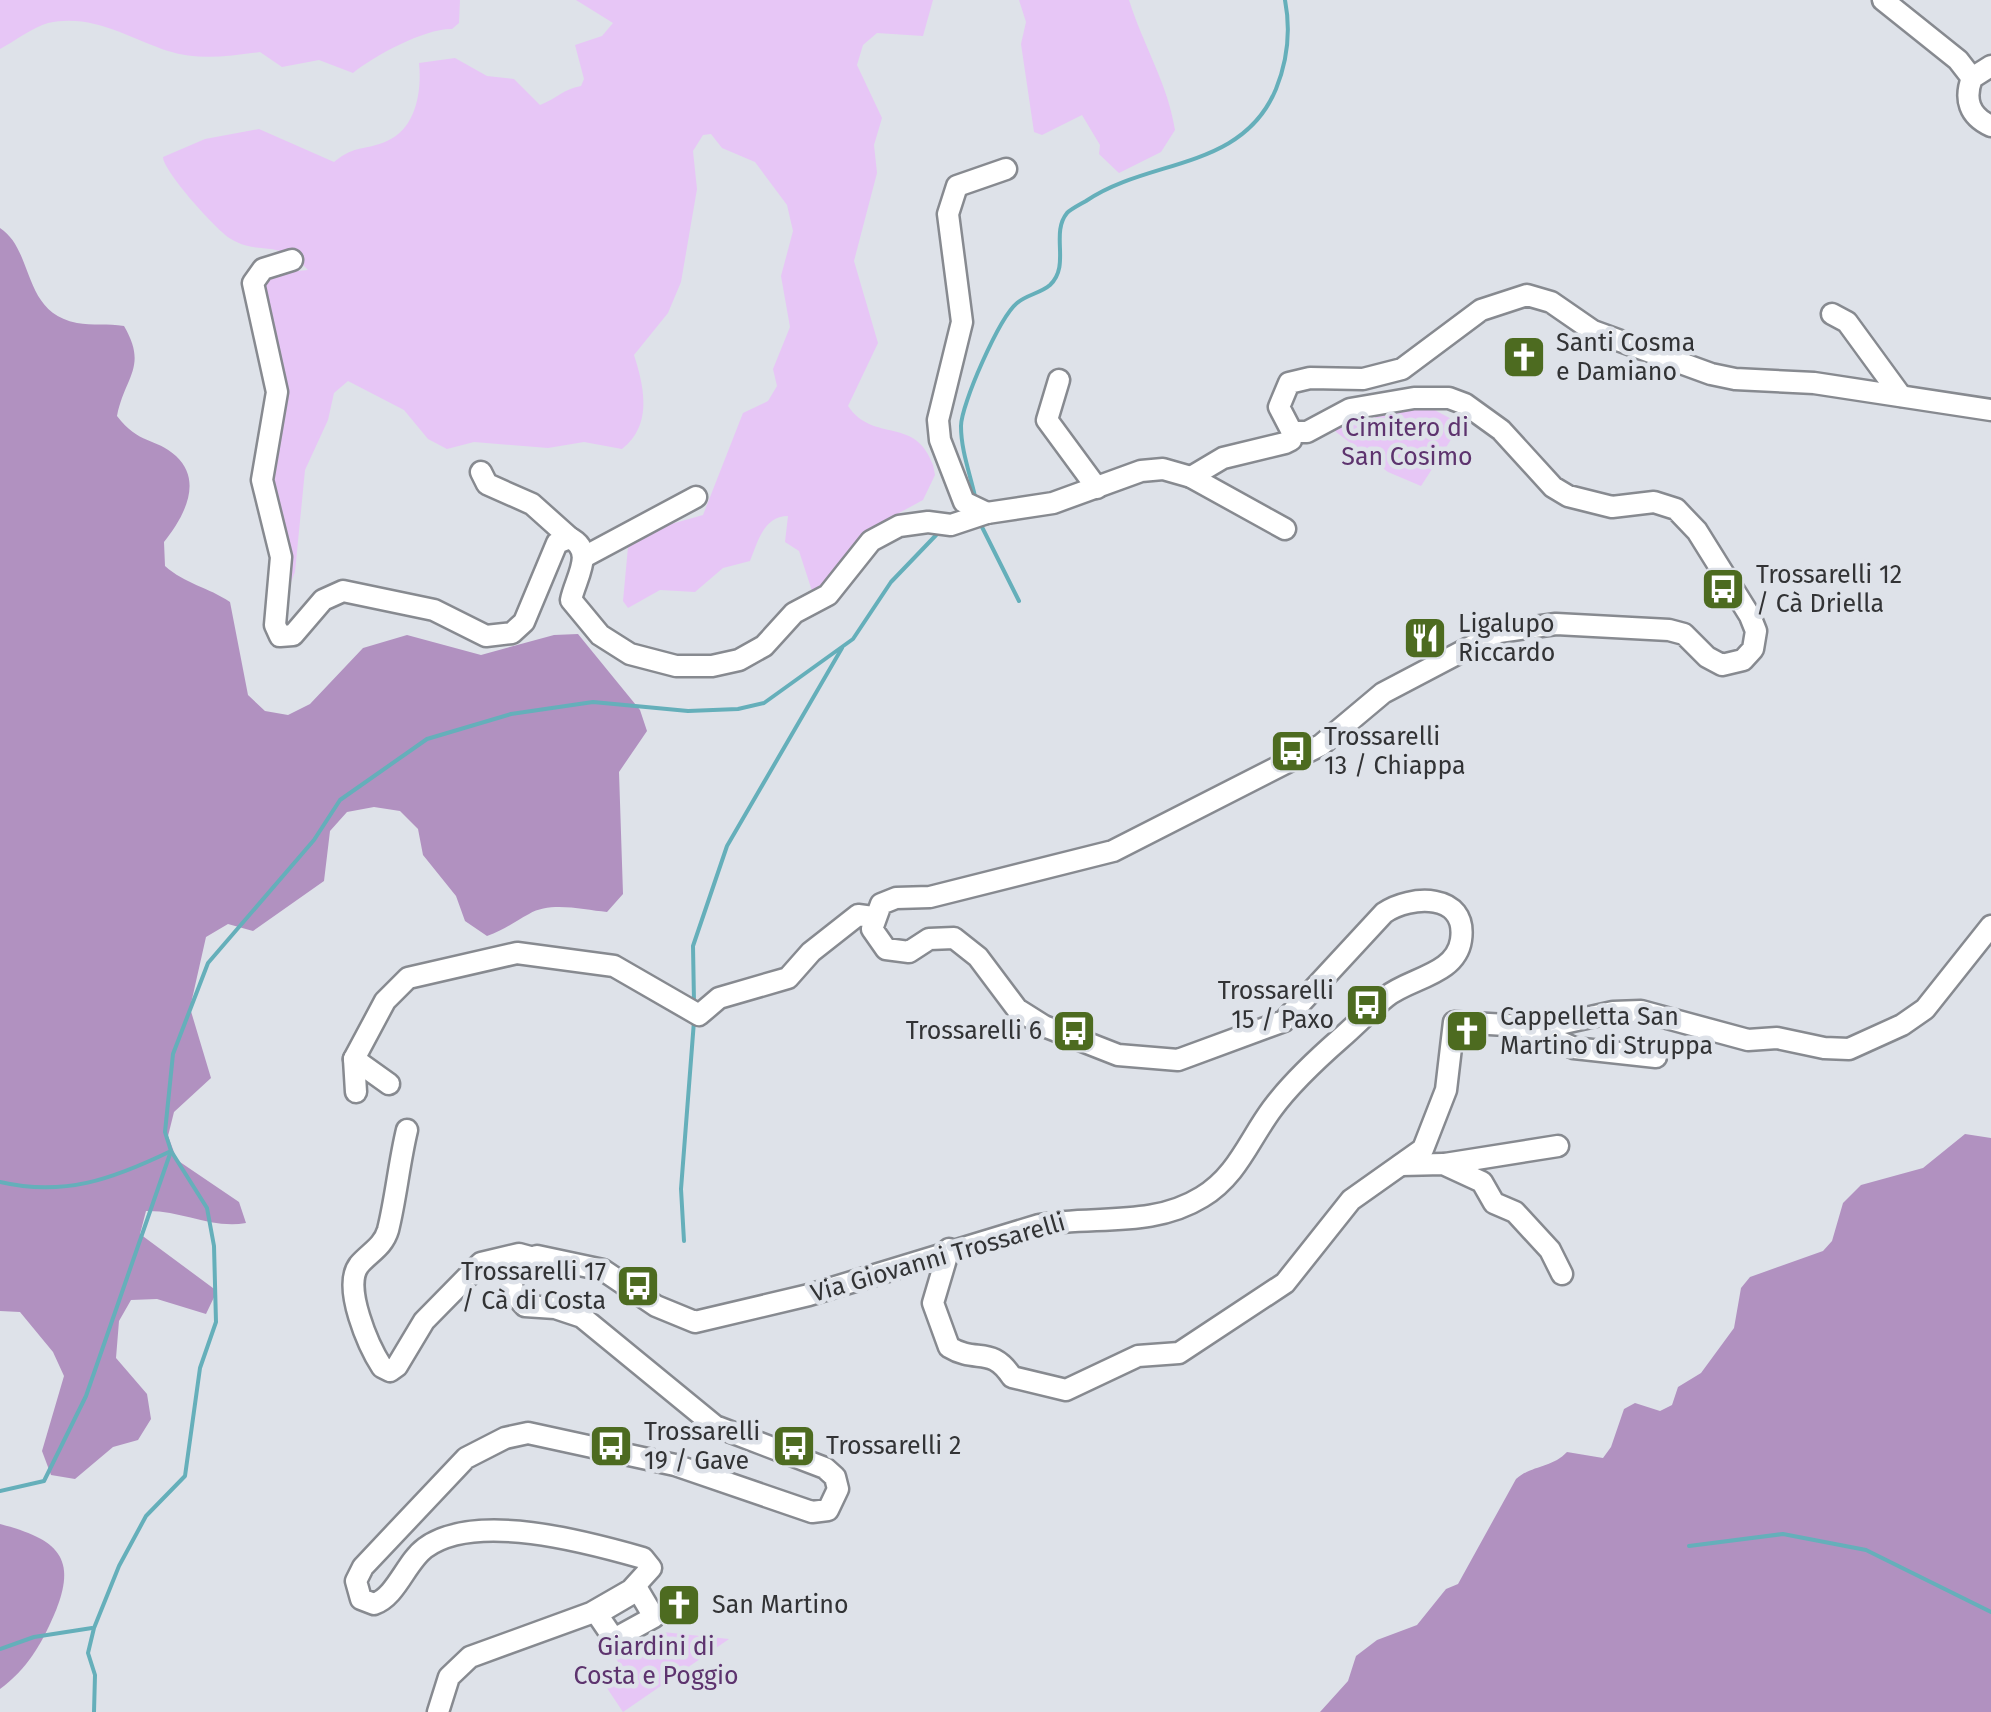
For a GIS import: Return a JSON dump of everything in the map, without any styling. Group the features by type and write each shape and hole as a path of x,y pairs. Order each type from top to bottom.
{"street":[{"path":"1883,0 1958,60 1972,78 1968,102 1976,116 1991,126"},
{"path":"1972,78 1991,66"},
{"path":"964,511 940,440 938,420 962,322 948,214 957,186 1006,170"},
{"path":"292,260 262,269 253,284 278,392 262,480 280,558 275,626 280,636 293,635 322,600 342,591 434,610 486,636 512,632 524,622 556,543 570,538"},
{"path":"1191,478 1223,458 1291,440 1292,432 1279,407 1289,383 1310,378 1363,379 1402,369 1481,310 1526,295 1552,302 1593,330 1711,374 1991,410"},
{"path":"1832,314 1847,322 1901,396"},
{"path":"1058,380 1047,420 1097,488"},
{"path":"356,1092 354,1059 385,1001 402,981 421,972 517,953 558,962 608,963 699,1015 718,998 788,978 823,941 858,915 872,918 890,900 930,897 1113,851 1321,745 1383,692 1499,632 1556,624 1669,630 1684,634 1706,657 1722,665 1742,660 1753,649 1756,631 1750,616 1697,531 1676,509 1654,502 1612,507 1568,496 1552,487 1502,430 1466,404 1449,398 1414,398 1350,409 1306,432 1292,432"},
{"path":"481,472 488,484 532,504 582,547 584,557 571,600 600,635 630,654 654,662 712,666 739,660 764,646 794,613 818,604 871,541 899,526 964,511 1053,503 1152,470 1191,478 1285,529"},
{"path":"584,557 696,497"},
{"name":"Via Giovanni Trossarelli","path":"406,1130 388,1228 378,1248 356,1270 352,1283 354,1301 382,1367 392,1370 424,1321 481,1262 519,1254 603,1270 656,1306 696,1322 810,1295 948,1249 1076,1218 1140,1219 1204,1196 1240,1162 1271,1110 1330,1048 1385,998 1440,970 1456,954 1461,928 1446,906 1419,898 1396,905 1284,1020 1178,1060 1118,1055 1044,1026 1006,998 961,941 936,937 909,952 892,952 876,940 872,918"},
{"path":"948,1249 933,1303 947,1344 956,1351 994,1356 1012,1377 1063,1391 1138,1356 1179,1354 1285,1284 1340,1210 1364,1188 1423,1149 1441,1105 1452,1054 1451,1024 1474,1020 1537,1029 1613,1012 1641,1011 1748,1040 1777,1038 1824,1048 1849,1048 1902,1026 1934,1002 1991,926"},
{"path":"1537,1029 1548,1039 1574,1048 1656,1057"},
{"path":"354,1059 390,1084"},
{"path":"1400,1165 1443,1164 1558,1146"},
{"path":"1443,1164 1482,1182 1494,1203 1520,1216 1550,1250 1562,1274"},
{"path":"438,1712 449,1677 470,1657 591,1613 643,1580 643,1558 544,1536 478,1531 446,1536 424,1549 380,1603 365,1602 358,1595 359,1572 444,1478 484,1447 516,1436 567,1440 675,1465 812,1512 828,1510 835,1500 838,1482 825,1468 715,1426 594,1324 570,1312 524,1306 517,1300 512,1272 530,1257"}],"green space":[{"path":"0,0 460,0 459,23 452,29 401,44 353,73 319,60 282,67 260,52 214,57 180,54 80,21 42,25 0,49"},
{"path":"576,0 933,0 923,36 877,33 863,45 857,65 882,118 874,145 877,173 854,261 878,343 848,406 870,424 905,434 925,450 935,475 923,500 864,532 841,566 813,594 799,551 785,542 788,516 768,525 750,561 723,568 695,592 660,590 628,608 623,601 628,547 650,530 703,515 743,413 768,401 777,386 773,369 790,327 781,276 793,231 787,205 755,162 722,148 711,134 703,135 693,151 697,189 681,282 668,313 634,355 643,405 632,439 622,449 584,442 548,448 474,442 447,449 428,439 404,410 348,381 334,393 328,420 305,470 295,572 287,592 270,477 278,429 258,291 264,274 308,270 288,254 251,247 224,234 181,187 163,157 205,139 259,129 334,162 397,135 415,108 419,63 455,58 487,76 514,79 540,105 581,86 584,79 575,45 602,36 613,23"},
{"path":"1019,0 1129,0 1172,113 1175,130 1161,152 1119,173 1099,154 1100,145 1082,115 1042,135 1034,132 1021,44 1026,22"},
{"name":"Cimitero di San Cosimo","path":"1425,405 1461,424 1421,486 1388,472 1331,428 1347,417"},
{"name":"Giardini di Costa e Poggio","path":"663,1632 729,1639 623,1712 601,1679 620,1665 612,1652"}],"shaded area":[{"path":"0,228 19,251 46,307 77,323 124,326 134,362 117,416 133,432 176,456 189,477 184,511 164,542 165,566 230,602 248,695 265,711 288,715 310,704 363,648 407,635 481,655 554,635 578,634 640,710 647,731 619,772 623,894 607,912 547,908 487,936 465,921 456,896 423,855 418,829 400,811 374,807 347,812 330,831 324,881 253,931 228,924 206,937 190,1008 211,1078 174,1112 168,1136 177,1160 239,1202 246,1223 221,1224 146,1211 140,1234 217,1291 206,1314 157,1299 131,1300 119,1321 116,1358 147,1394 151,1419 138,1440 113,1447 75,1479 51,1475 42,1451 64,1376 53,1352 20,1312 0,1311"},
{"path":"1965,1134 1991,1138 1991,1712 1320,1712 1348,1681 1356,1656 1377,1640 1417,1625 1446,1589 1458,1584 1516,1479 1567,1452 1603,1458 1611,1447 1624,1409 1635,1403 1660,1411 1672,1405 1678,1387 1701,1373 1734,1328 1741,1288 1750,1277 1823,1251 1832,1241 1843,1203 1861,1185 1923,1168"},
{"path":"0,1524 49,1544 58,1553 64,1578 54,1615 38,1646 26,1665 0,1689"}],"waterway":[{"path":"976,501 961,436 967,400 1009,312 1056,277 1062,221 1067,213 1111,187 1218,149 1261,116 1276,89 1286,56 1285,0"},
{"path":"981,525 1019,601"},
{"path":"94,1712 95,1675 88,1653 94,1628 119,1566 146,1516 185,1476 200,1368 216,1322 214,1246 207,1208 171,1151 165,1132 173,1054 208,963 314,840 340,800 427,739 511,714 593,702 688,711 738,709 764,703 853,639 891,582 940,531"},
{"path":"694,1002 693,946 727,846 842,648"},
{"path":"684,1241 681,1189 694,1021"},
{"path":"0,1182 46,1187 88,1183 171,1151"},
{"path":"0,1491 44,1481 86,1396 171,1151"},
{"path":"1689,1546 1783,1534 1866,1550 1991,1612"},
{"path":"0,1649 34,1637 92,1628"}],"place":[{"name":"Santi Cosma e Damiano","path":"1524,357"},
{"name":"Trossarelli 12 / Cà Driella","path":"1723,589"},
{"name":"Ligalupo Riccardo","path":"1425,638"},
{"name":"Trossarelli 13 / Chiappa","path":"1292,751"},
{"name":"Trossarelli 15 / Paxo","path":"1367,1005"},
{"name":"Trossarelli 6","path":"1074,1031"},
{"name":"Cappelletta San Martino di Struppa","path":"1467,1031"},
{"name":"Trossarelli 17 / Cà di Costa","path":"638,1286"},
{"name":"Trossarelli 19 / Gave","path":"611,1446"},
{"name":"Trossarelli 2","path":"794,1446"},
{"name":"San Martino","path":"679,1605"}]}
